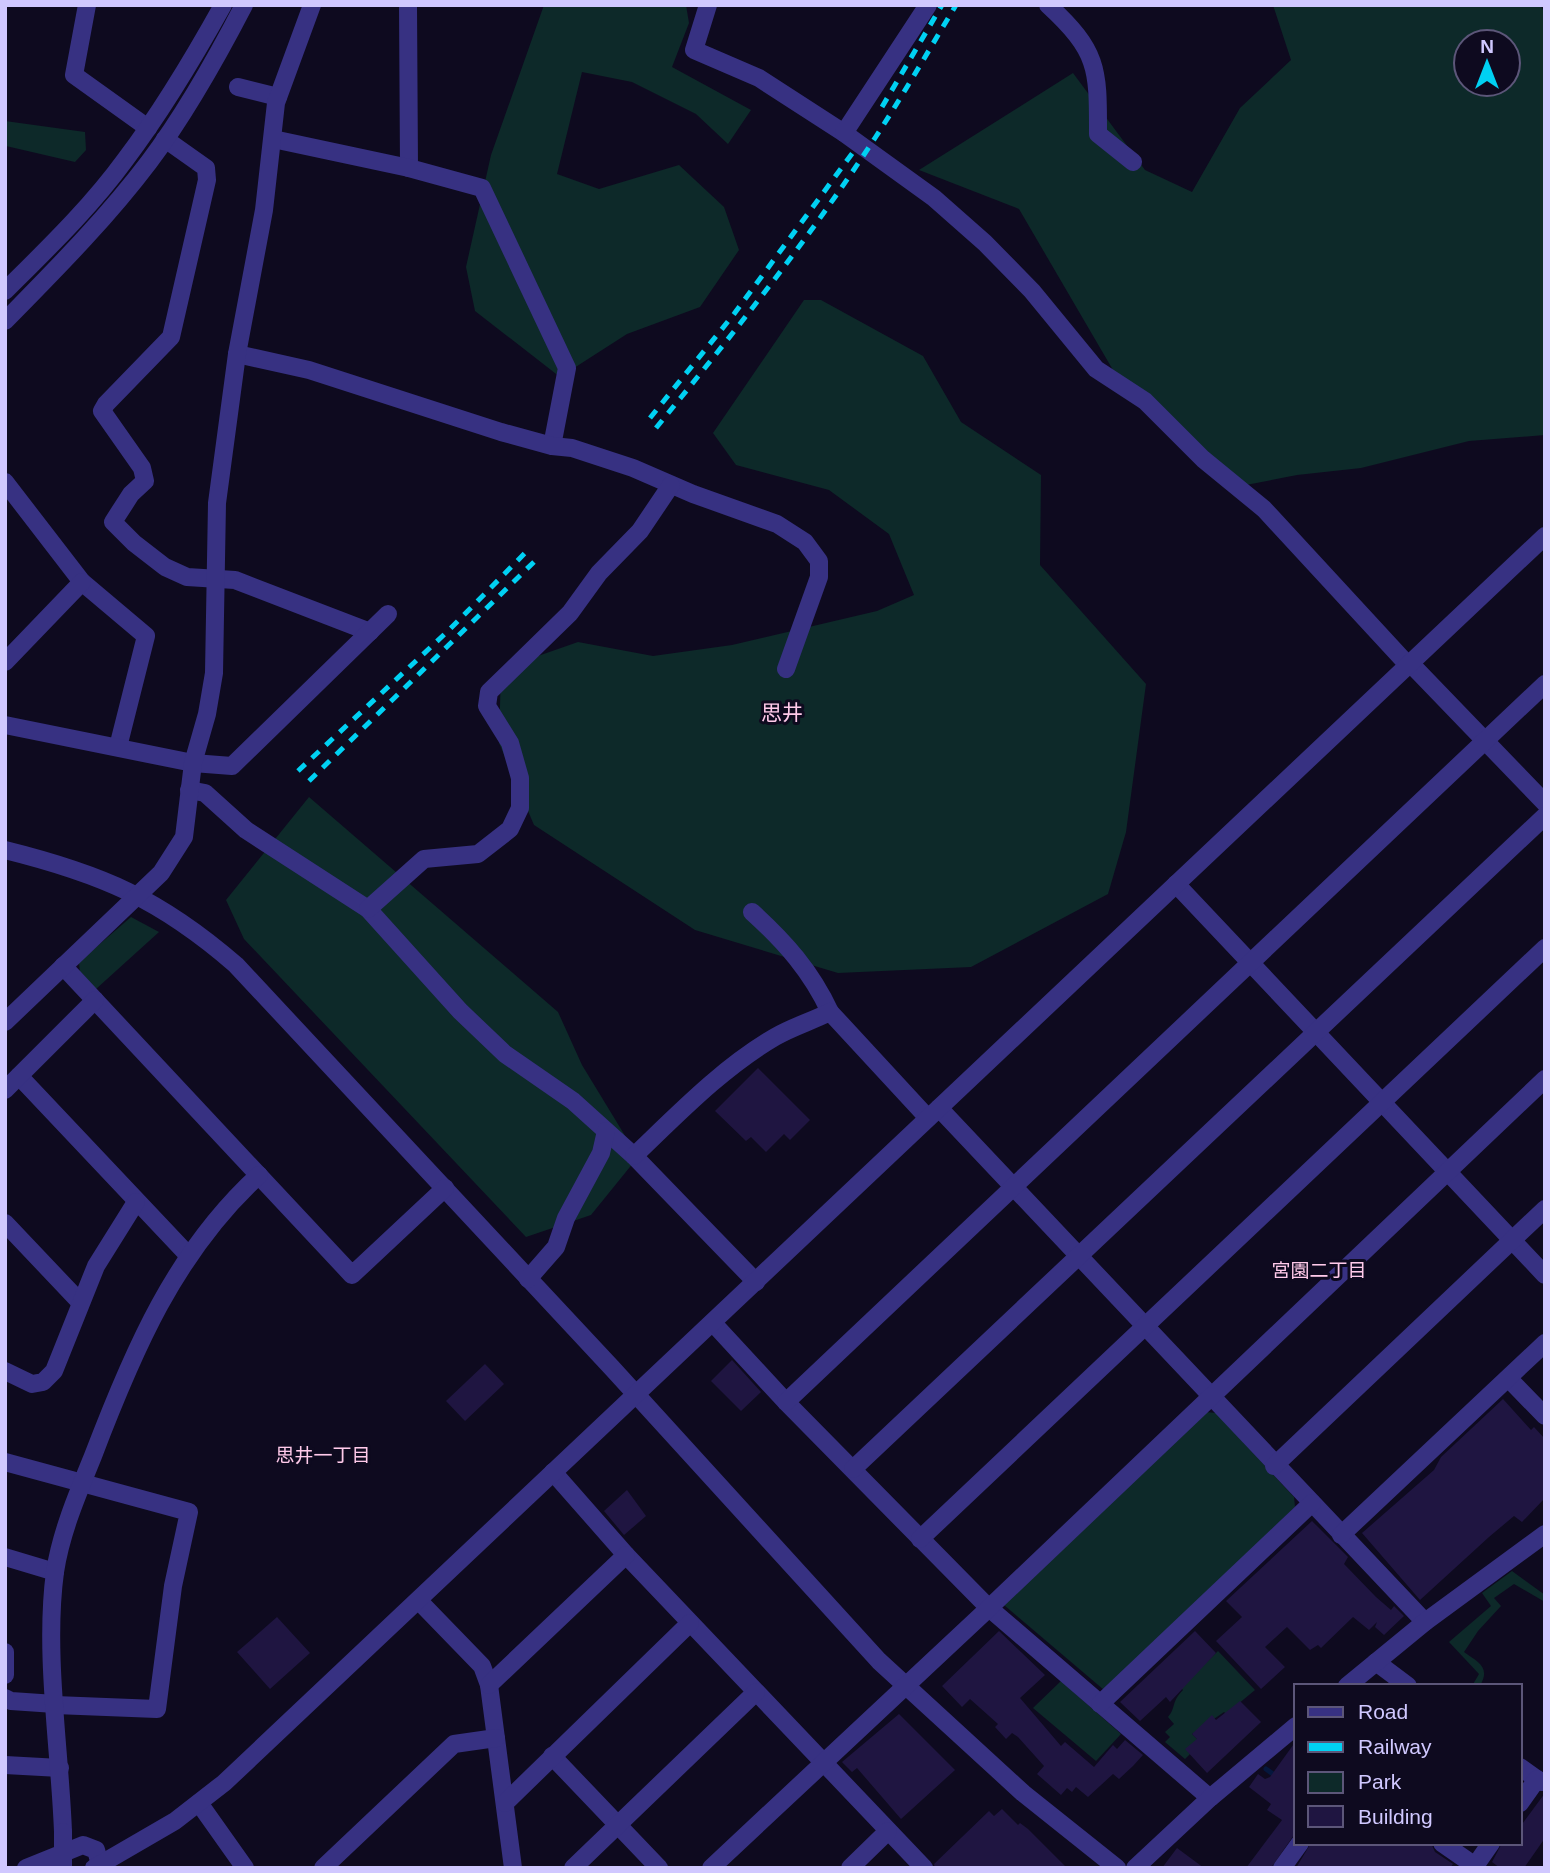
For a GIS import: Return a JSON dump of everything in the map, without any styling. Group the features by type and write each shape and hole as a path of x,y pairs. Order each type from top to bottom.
{"street":[{"path":"87,5 74,75 148,128"},
{"path":"5,291 94,199 148,128 190,66 223,5"},
{"path":"5,321 103,217 165,139 218,55 244,5"},
{"path":"5,1022 161,873 184,836 193,763 207,714 214,673 213,580 217,503 237,354 264,209 278,97 312,5"},
{"path":"408,5 409,168"},
{"path":"708,5 694,50 759,78 844,133 889,169 934,198 985,243 1032,291 1096,369 1145,401 1203,459 1264,509 1409,664 1545,803"},
{"path":"844,133 928,5"},
{"path":"1048,5 1093,60 1098,77 1098,134 1133,162"},
{"path":"238,87 278,97"},
{"path":"165,139 206,168 207,180 171,337 106,404 103,411 142,468 145,481 131,494 113,522 166,567 187,577 235,580 370,632"},
{"path":"273,139 409,168 482,188 567,368 552,446"},
{"path":"237,354 309,370 552,446 584,452 633,468 777,524 814,552 819,561 818,577 786,669"},
{"path":"368,909 424,859 478,854 510,829 520,808 520,778 510,743 487,706 489,692 570,613 599,573 640,531 671,485"},
{"path":"8,493 82,582 146,636 118,747"},
{"path":"26,1868 83,1845 96,1850 99,1867 142,1842 199,1803 419,1601 1545,536"},
{"path":"5,662 82,582"},
{"path":"5,725 193,763 232,766 388,614"},
{"path":"786,1402 1545,684"},
{"path":"189,790 205,793 246,830 368,909 460,1011 505,1054 573,1101 634,1156 755,1282"},
{"path":"853,1469 1545,816"},
{"path":"5,850 96,875 138,895 188,924 236,965 903,1686 1023,1793 1117,1868"},
{"path":"1176,884 1545,1275"},
{"path":"752,912 785,942 816,983 830,1012 1079,1255 1274,1466 1425,1622"},
{"path":"920,1539 1545,948"},
{"path":"63,966 352,1275 445,1188"},
{"path":"5,1090 95,1000"},
{"path":"634,1156 692,1100 752,1052 777,1035 830,1012"},
{"path":"19,1076 189,1256"},
{"path":"711,1868 989,1608 1545,1079"},
{"path":"528,1279 556,1247 566,1218 601,1153 606,1131"},
{"path":"63,1868 55,1705 55,1572 82,1483 141,1339 164,1293 227,1204 259,1175"},
{"path":"5,1371 32,1384 43,1382 54,1371 79,1301 116,1229 136,1202"},
{"path":"1274,1466 1545,1209"},
{"path":"5,1223 79,1301"},
{"path":"713,1322 786,1402 989,1608 1210,1798"},
{"path":"1341,1535 1545,1343"},
{"path":"1509,1379 1545,1416"},
{"path":"5,1462 189,1512 173,1586 157,1709 55,1705 11,1701 5,1698"},
{"path":"553,1472 626,1555 923,1868"},
{"path":"1100,1704 1312,1503"},
{"path":"1348,1684 1425,1622 1542,1541"},
{"path":"489,1685 626,1555"},
{"path":"5,1557 55,1572"},
{"path":"419,1601 482,1666 489,1685 513,1868"},
{"path":"506,1802 690,1623"},
{"path":"5,1652 5,1675"},
{"path":"1376,1662 1405,1684"},
{"path":"573,1868 756,1692"},
{"path":"1135,1868 1210,1798 1294,1728"},
{"path":"323,1868 454,1744 496,1738"},
{"path":"552,1756 659,1868"},
{"path":"5,1765 60,1768"},
{"path":"1522,1768 1542,1781 1522,1801"},
{"path":"199,1803 244,1868"},
{"path":"850,1868 888,1831"},
{"path":"1282,1868 1299,1845"},
{"path":"1445,1845 1475,1866 1490,1845"}],"green space":[{"path":"544,5 686,5 689,23 672,67 751,110 728,144 696,114 632,82 582,72 557,174 599,189 679,165 724,207 739,250 700,307 627,334 560,377 475,311 466,267 491,155"},
{"path":"1273,5 1540,5 1545,13 1545,435 1469,441 1361,468 1297,475 1246,485 1113,370 1019,209 919,170 1073,73 1145,170 1192,192 1240,108 1291,60"},
{"path":"5,121 85,132 86,150 75,162 6,146 5,153"},
{"path":"804,300 821,300 923,356 961,422 1041,475 1040,565 1146,684 1126,832 1108,894 971,967 838,973 695,930 534,825 499,743 501,669 578,642 653,656 732,645 877,611 914,595 889,534 829,490 736,465 713,433"},
{"path":"309,797 558,1012 582,1065 638,1157 591,1215 526,1237 244,939 226,900"},
{"path":"131,917 159,932 96,989 80,974 79,962"},
{"path":"1206,1412 1216,1413 1294,1497 1295,1507 1104,1690 1004,1605"},
{"path":"1512,1571 1545,1595 1545,1602 1514,1584 1494,1598 1501,1606 1478,1631 1464,1652 1478,1662 1483,1670 1481,1684 1473,1684 1479,1674 1449,1642 1491,1606 1482,1593"},
{"path":"1218,1651 1255,1690 1226,1714 1224,1712 1192,1734 1198,1740 1186,1749 1190,1754 1185,1759 1165,1742 1170,1737 1165,1732 1174,1724 1168,1717 1183,1690 1181,1688"},
{"path":"1061,1681 1121,1734 1096,1761 1033,1708"}],"building":[{"path":"758,1068 810,1120 790,1140 784,1134 766,1152 751,1137 746,1141 715,1111"},
{"path":"732,1360 761,1392 741,1411 711,1381"},
{"path":"485,1364 504,1384 465,1421 446,1401"},
{"path":"1503,1399 1531,1430 1534,1427 1545,1439 1545,1498 1522,1522 1514,1516 1420,1600 1362,1533 1434,1470 1441,1457"},
{"path":"627,1490 646,1516 624,1535 604,1511"},
{"path":"1312,1521 1348,1557 1344,1564 1391,1610 1394,1606 1404,1616 1384,1635 1375,1627 1377,1622 1369,1630 1353,1617 1321,1648 1318,1645 1310,1650 1287,1627 1265,1647 1285,1667 1261,1689 1216,1641 1242,1617 1226,1601"},
{"path":"277,1617 310,1653 270,1689 237,1652"},
{"path":"999,1631 1045,1675 1020,1698 1061,1746 1065,1742 1094,1767 1113,1745 1117,1749 1125,1740 1143,1755 1119,1779 1113,1774 1088,1797 1076,1787 1072,1792 1067,1788 1061,1795 1037,1774 1044,1766 1018,1737 1012,1733 1006,1739 995,1727 998,1724 970,1699 962,1707 942,1686"},
{"path":"1195,1631 1216,1653 1170,1702 1166,1697 1140,1721 1120,1702"},
{"path":"1240,1701 1261,1722 1207,1773 1185,1749 1197,1739 1192,1734 1212,1715 1216,1720"},
{"path":"899,1714 955,1770 901,1819 857,1768 852,1772 842,1762"},
{"path":"1294,1744 1294,1835 1271,1868 1246,1868 1282,1820 1267,1810 1271,1804 1249,1787 1258,1774 1265,1779 1270,1777"},
{"path":"1545,1793 1545,1838 1524,1868 1500,1868 1492,1862 1501,1845 1522,1845 1522,1824"},
{"path":"1002,1809 1018,1825 1020,1823 1028,1829 1067,1868 935,1868 934,1864 989,1811 994,1816"},
{"path":"1310,1845 1432,1845 1435,1852 1453,1864 1450,1868 1296,1868"},
{"path":"1177,1848 1204,1868 1162,1868"}],"waterway":[{"path":"1266,1769 1277,1777"}],"railway":[{"path":"882,107 942,5"},
{"path":"656,428 742,322 824,213 885,122 956,5"},
{"path":"650,418 734,314 854,151"},
{"path":"298,771 448,631 529,549"},
{"path":"309,781 538,558"}],"district":[{"name":"思井","path":"782,712"},
{"name":"宮園二丁目","path":"1319,1270"},
{"name":"思井一丁目","path":"323,1455"}]}
